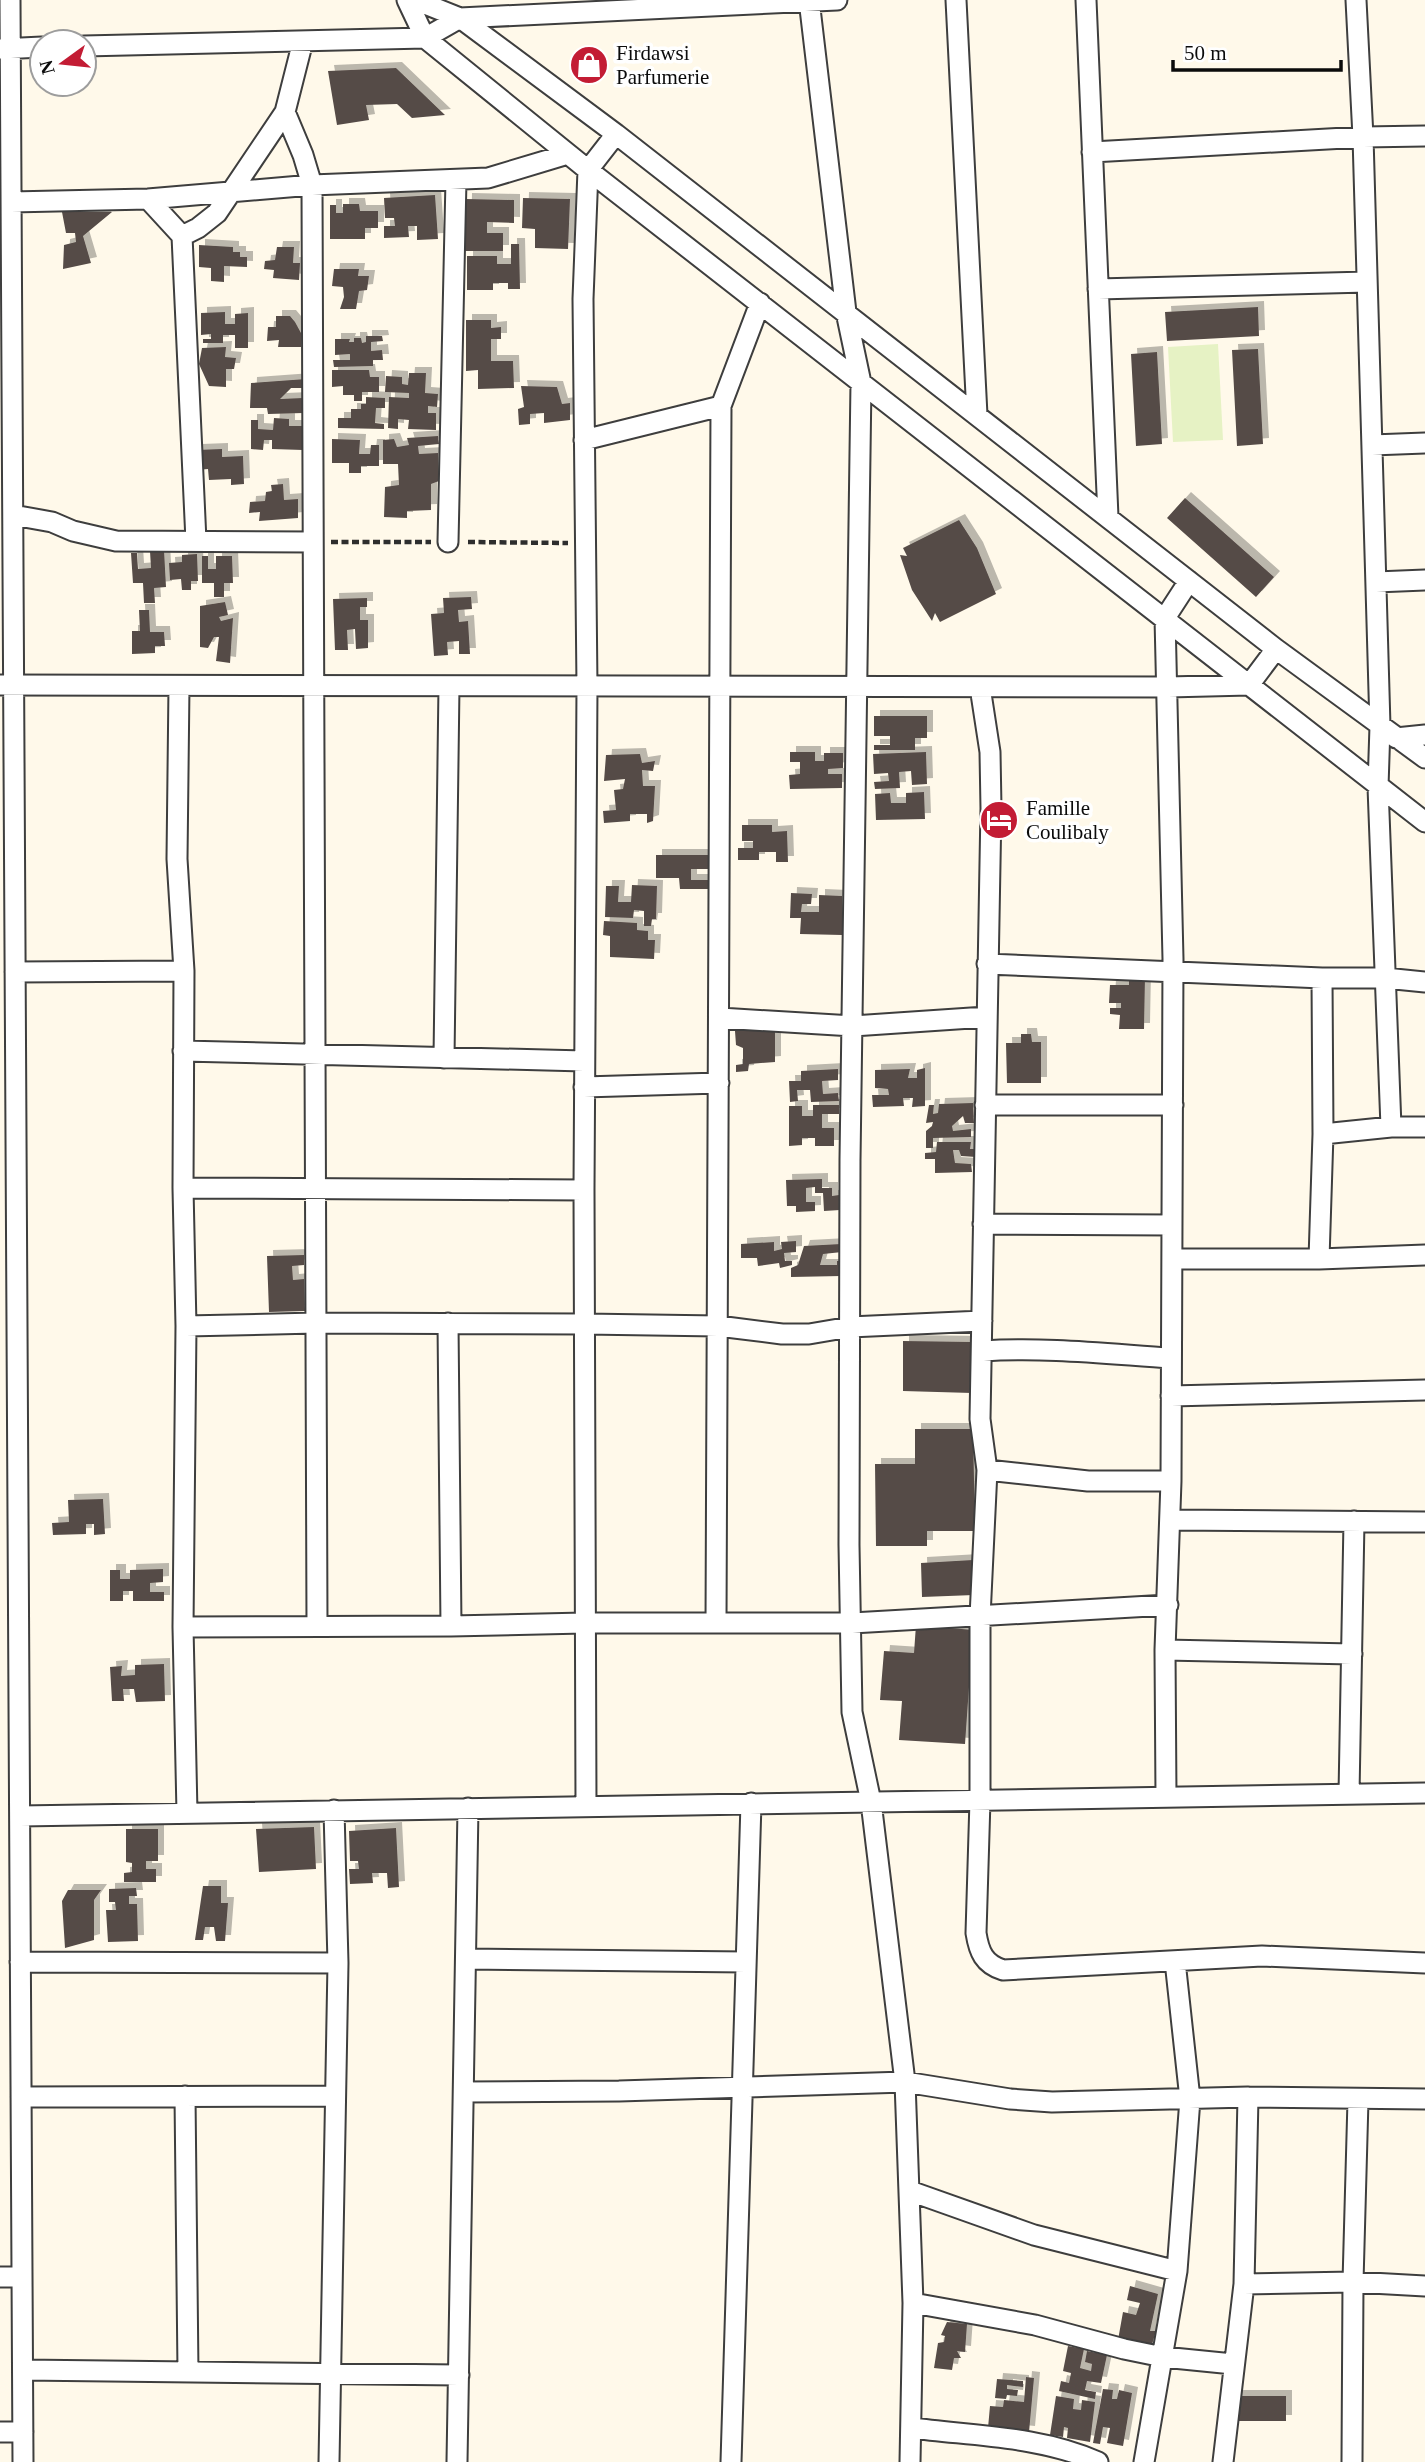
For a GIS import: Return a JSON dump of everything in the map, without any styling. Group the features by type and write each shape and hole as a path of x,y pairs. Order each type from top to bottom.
{"street":[{"path":"10,0 5,48 11,202 6,309 6,452 13,515 7,685 7,833 15,972 9,1323 10,1730 20,1816 10,1857 20,1962 23,2462"},
{"path":"407,0 425,38 568,155 1425,822"},
{"path":"415,0 460,18 616,134 1276,649 1425,758"},
{"path":"98,46 425,38 460,18 582,6 837,0"},
{"path":"956,0 977,415"},
{"path":"1086,0 1108,517"},
{"path":"1356,0 1363,136 1380,726 1378,787 1391,1127"},
{"path":"809,1 846,312 861,383 850,1327 849,1545 852,1712 870,1802 905,2082 913,2303 911,2462"},
{"path":"182,236 198,228 217,213 285,112 303,41"},
{"path":"5,48 28,47"},
{"path":"285,112 312,185 317,1625"},
{"path":"586,1806 584,1060 587,686 583,299 588,170 616,134"},
{"path":"1093,152 1363,136 1425,136"},
{"path":"11,202 148,198 312,185 488,178 568,155"},
{"path":"448,542 456,180"},
{"path":"148,198 182,236 196,541"},
{"path":"1098,289 1367,282"},
{"path":"716,1623 721,406 760,303"},
{"path":"584,440 721,406"},
{"path":"1372,445 1425,443"},
{"path":"13,515 52,522 73,531 116,541 313,542"},
{"path":"1376,582 1425,580"},
{"path":"1166,1797 1166,1650 1171,1481 1173,972 1165,618 1189,581"},
{"path":"1249,685 1276,649"},
{"path":"7,685 1249,685"},
{"path":"179,686 177,859 184,971 183,1188 186,1326 183,1628 187,1813"},
{"path":"444,1058 449,686"},
{"path":"980,687 990,763 991,899 987,964 980,1419 987,1470 980,1617 980,1800 976,1933 981,1954 992,1967 1003,1970 1262,1956 1425,1963"},
{"path":"1396,738 1425,735"},
{"path":"987,964 1322,978 1385,978 1425,982"},
{"path":"15,972 184,971"},
{"path":"1319,1259 1323,1134 1322,978"},
{"path":"720,1018 853,1026 986,1017"},
{"path":"183,1051 584,1060"},
{"path":"584,1087 719,1083"},
{"path":"985,1105 1173,1104"},
{"path":"1323,1134 1391,1127 1425,1127"},
{"path":"183,1188 584,1190"},
{"path":"983,1224 1172,1225"},
{"path":"1171,1259 1319,1259 1425,1255"},
{"path":"186,1326 585,1324 718,1326 782,1334 809,1334 850,1327 982,1321"},
{"path":"448,1323 451,1626"},
{"path":"983,1351 1032,1348 1053,1352 1171,1358"},
{"path":"1171,1396 1425,1390"},
{"path":"987,1470 1088,1481 1171,1481"},
{"path":"1170,1520 1425,1522"},
{"path":"1349,1794 1354,1521"},
{"path":"183,1628 852,1623 1168,1605"},
{"path":"1166,1650 1352,1654"},
{"path":"20,1816 1425,1793"},
{"path":"731,2462 751,1803"},
{"path":"457,2462 468,1808"},
{"path":"329,2462 338,1963 334,1810"},
{"path":"466,1959 746,1962"},
{"path":"1144,2462 1177,2272 1190,2099 1175,1961"},
{"path":"20,1962 338,1963"},
{"path":"464,2092 741,2088 905,2082 1010,2099 1052,2102 1248,2097 1425,2099"},
{"path":"185,2096 188,2372"},
{"path":"21,2097 335,2096"},
{"path":"1223,2462 1244,2284 1248,2097"},
{"path":"1352,2462 1358,2100"},
{"path":"911,2191 1034,2235 1177,2272"},
{"path":"0,2277 22,2277"},
{"path":"1244,2284 1353,2282 1425,2286"},
{"path":"913,2303 1035,2325 1163,2357 1233,2364"},
{"path":"23,2370 459,2375"},
{"path":"912,2428 1038,2453 1085,2456 1098,2462"},
{"path":"0,2432 23,2432"}],"green space":[{"path":"1218,344 1223,440 1173,442 1168,347"}],"building":[{"path":"396,68 445,115 412,118 397,104 366,105 369,120 337,125 328,71"},
{"path":"435,195 438,239 417,240 417,226 408,226 409,237 384,238 384,226 395,226 394,218 385,218 384,198"},
{"path":"523,198 570,199 568,249 535,248 535,229 522,228"},
{"path":"466,199 514,200 514,223 487,222 487,233 503,233 503,251 465,251"},
{"path":"343,204 359,204 360,211 378,211 378,228 365,228 365,239 330,239 330,205 336,205 336,213 343,213"},
{"path":"62,212 112,212 83,236 91,263 63,269 64,245 76,242 75,233 66,233"},
{"path":"511,244 519,244 520,289 508,289 508,283 493,283 493,290 467,290 467,256 497,256 497,264 511,264"},
{"path":"199,245 233,247 233,252 240,252 240,257 247,257 247,267 224,266 224,282 211,281 211,268 199,267"},
{"path":"277,247 294,247 293,263 300,263 299,280 273,278 274,270 264,269 265,261 275,260"},
{"path":"334,269 359,269 358,276 369,276 367,290 359,291 356,309 340,309 344,297 343,287 332,286"},
{"path":"1258,307 1259,336 1167,341 1165,312"},
{"path":"225,312 225,324 235,324 235,314 248,313 248,348 235,348 235,335 223,335 223,343 203,343 203,339 211,339 211,334 201,335 201,313"},
{"path":"276,316 290,316 295,322 301,333 301,347 278,347 279,340 267,341 268,327 276,327"},
{"path":"466,320 491,320 491,328 501,327 501,339 491,339 491,361 513,361 514,388 478,389 478,370 466,371"},
{"path":"366,336 382,336 383,341 371,342 371,351 382,350 383,360 373,360 373,366 334,367 333,360 350,360 350,354 335,355 335,339 350,339 349,342 354,342 354,338 361,338 362,343 366,342"},
{"path":"226,347 225,357 236,358 234,369 226,369 226,387 209,386 199,364 202,348"},
{"path":"1258,349 1263,444 1237,446 1232,350"},
{"path":"1157,352 1162,444 1136,446 1131,354"},
{"path":"332,370 369,370 370,377 379,377 379,392 362,392 362,401 354,401 354,395 343,395 343,386 332,387"},
{"path":"409,373 426,373 425,393 438,394 437,407 428,406 428,413 436,413 436,430 408,429 409,420 398,419 398,429 388,428 389,397 409,398 409,393 385,392 386,376 402,377 402,384 408,385"},
{"path":"306,379 305,388 291,388 280,399 303,398 303,413 268,414 267,408 250,408 251,383"},
{"path":"521,386 557,387 562,404 570,403 570,420 544,423 544,413 530,414 530,424 519,425 518,409 524,407"},
{"path":"366,397 385,398 385,408 376,408 375,423 384,424 384,429 338,428 338,418 351,418 351,409 361,409 361,404 366,404"},
{"path":"274,418 289,419 289,426 304,426 303,450 272,449 272,440 264,440 263,450 251,449 251,420 258,420 258,429 273,430"},
{"path":"438,436 439,444 418,446 419,454 438,453 439,481 431,484 431,510 407,511 407,518 384,517 385,487 399,485 398,464 383,464 383,440 394,439 397,447 409,445 407,438"},
{"path":"332,439 360,440 359,454 370,454 371,445 379,445 379,466 361,466 361,473 349,473 349,463 332,463"},
{"path":"222,449 222,457 243,456 244,484 231,485 231,479 209,480 208,469 197,470 196,450"},
{"path":"283,484 284,500 298,499 298,518 259,521 260,512 249,513 250,502 265,501 266,492 272,491 271,485"},
{"path":"1185,498 1274,577 1256,597 1167,518"},
{"path":"959,520 977,548 996,594 940,622 935,613 932,621 912,590 900,555 907,556 903,548"},
{"path":"164,550 166,587 154,588 155,603 144,603 143,583 133,583 131,553 137,553 138,569 151,568 150,551"},
{"path":"197,554 198,581 191,581 191,590 182,590 181,579 170,580 169,563 182,562 182,555"},
{"path":"202,556 208,556 208,569 216,569 216,556 232,556 233,583 224,583 224,597 214,597 214,583 202,583"},
{"path":"471,597 472,609 458,610 459,622 468,621 470,654 459,654 459,641 447,642 448,655 434,656 431,614 444,613 443,598"},
{"path":"367,598 367,607 360,607 360,620 368,620 368,648 356,649 355,629 347,630 348,650 335,650 333,599"},
{"path":"225,602 228,615 219,617 221,621 233,618 230,663 216,661 219,637 214,637 208,648 200,647 200,606"},
{"path":"139,610 149,610 150,632 164,632 165,646 155,646 155,653 132,654 132,631 140,631"},
{"path":"874,716 927,716 927,738 915,738 915,750 874,750 874,745 890,745 890,736 874,736"},
{"path":"790,752 815,752 815,761 824,761 824,753 843,753 843,768 828,769 828,774 842,774 842,788 790,789 789,775 800,774 800,762 790,762"},
{"path":"926,752 927,784 912,785 911,771 899,772 900,788 875,789 874,782 889,781 888,773 874,774 873,754"},
{"path":"640,754 642,763 655,761 653,771 642,770 643,786 655,786 653,821 647,823 647,814 630,814 630,821 604,823 603,811 616,810 614,790 623,789 625,779 604,781 606,755"},
{"path":"924,792 925,819 876,820 875,794 890,793 891,803 906,803 906,793"},
{"path":"742,825 772,825 772,832 787,831 788,862 776,862 776,852 759,852 759,860 738,860 738,848 753,848 753,841 742,841"},
{"path":"656,855 710,855 710,869 691,869 691,880 709,880 709,889 680,889 679,878 656,878"},
{"path":"632,885 657,886 656,919 652,919 651,926 644,926 644,911 634,910 633,918 605,917 606,886 619,886 618,902 631,902"},
{"path":"791,893 812,894 811,904 802,904 801,912 819,912 819,895 842,896 842,935 800,934 801,918 790,918"},
{"path":"604,921 637,923 637,930 648,931 648,940 655,940 654,959 610,957 610,936 603,935"},
{"path":"1129,977 1145,977 1144,1029 1119,1029 1120,1015 1110,1014 1110,1008 1121,1008 1121,1003 1109,1003 1110,985 1129,985"},
{"path":"775,1030 775,1062 749,1064 748,1071 736,1072 736,1065 743,1064 743,1048 736,1045 735,1031"},
{"path":"1021,1034 1031,1034 1032,1042 1041,1042 1041,1083 1007,1083 1006,1043 1021,1043"},
{"path":"925,1068 925,1106 912,1107 913,1098 903,1098 904,1106 873,1107 872,1095 889,1095 888,1089 875,1088 875,1070 910,1069 908,1078 917,1078 917,1070"},
{"path":"838,1069 838,1080 822,1081 823,1094 838,1093 839,1101 811,1102 810,1090 797,1090 798,1101 790,1102 789,1081 801,1081 801,1071"},
{"path":"973,1103 974,1123 965,1123 963,1116 952,1126 953,1131 971,1129 971,1137 933,1138 933,1148 926,1148 926,1131 933,1122 926,1123 929,1105 934,1105 933,1114 938,1113 939,1104"},
{"path":"813,1105 839,1105 839,1114 822,1114 822,1128 834,1128 834,1146 815,1146 815,1138 802,1138 802,1145 789,1146 789,1106 802,1106 802,1116 813,1116"},
{"path":"937,1142 971,1142 970,1149 975,1149 976,1157 961,1156 959,1150 953,1150 955,1163 971,1164 972,1172 935,1173 935,1159 925,1159 925,1153 936,1152"},
{"path":"822,1179 822,1188 832,1188 832,1196 839,1195 840,1210 824,1211 823,1193 815,1193 815,1187 806,1188 806,1202 815,1202 815,1211 796,1212 796,1206 787,1206 786,1180"},
{"path":"796,1241 796,1252 784,1253 785,1261 792,1261 792,1265 780,1268 779,1263 758,1266 757,1258 741,1258 741,1244 774,1242 774,1251 782,1249 781,1242"},
{"path":"841,1244 842,1252 823,1254 820,1265 837,1265 837,1261 842,1261 841,1276 791,1277 791,1268 798,1265 804,1246"},
{"path":"304,1255 304,1265 292,1266 293,1280 304,1279 305,1311 269,1312 267,1256"},
{"path":"903,1341 973,1342 972,1393 903,1391"},
{"path":"915,1429 973,1429 975,1531 927,1531 927,1546 876,1546 875,1464 915,1464"},
{"path":"103,1499 105,1534 94,1535 94,1524 86,1524 86,1534 53,1535 52,1523 69,1522 68,1500"},
{"path":"973,1560 974,1595 922,1597 921,1563"},
{"path":"163,1569 163,1582 150,1583 150,1592 164,1592 164,1601 133,1601 133,1591 123,1591 123,1601 110,1601 110,1570 120,1570 120,1579 130,1579 130,1570"},
{"path":"916,1625 973,1630 965,1744 899,1740 902,1701 880,1700 884,1651 914,1653"},
{"path":"164,1664 165,1701 136,1702 134,1689 123,1689 124,1701 112,1701 110,1667 122,1666 121,1676 135,1675 135,1665"},
{"path":"314,1827 316,1869 259,1872 256,1829"},
{"path":"396,1828 399,1887 388,1888 387,1873 372,1873 373,1883 350,1884 349,1869 359,1869 358,1861 350,1861 349,1831"},
{"path":"126,1829 158,1829 158,1861 146,1861 146,1869 156,1869 156,1882 124,1882 124,1873 132,1872 132,1863 126,1862"},
{"path":"203,1886 221,1886 221,1903 228,1903 225,1941 216,1941 214,1927 205,1927 203,1940 195,1940"},
{"path":"136,1888 137,1896 129,1896 129,1904 137,1904 138,1941 108,1942 106,1910 116,1910 115,1902 109,1902 109,1889"},
{"path":"68,1890 101,1890 94,1900 94,1940 65,1948 62,1901"},
{"path":"1130,2286 1158,2294 1150,2331 1156,2331 1150,2351 1118,2340 1123,2312 1136,2315 1140,2303 1127,2300"},
{"path":"947,2322 967,2324 965,2352 957,2351 961,2358 954,2358 952,2370 934,2368 938,2343 944,2342 945,2336 941,2335"},
{"path":"1068,2346 1084,2349 1080,2368 1091,2371 1092,2364 1085,2362 1087,2351 1107,2355 1101,2383 1087,2381 1085,2390 1096,2392 1095,2399 1059,2391 1061,2381 1069,2383 1071,2373 1063,2371"},
{"path":"1026,2377 1034,2378 1029,2432 988,2428 990,2406 1003,2407 1004,2400 1024,2402"},
{"path":"997,2379 1023,2381 1023,2387 1007,2385 1007,2389 1018,2390 1017,2396 995,2398"},
{"path":"1103,2389 1113,2390 1112,2399 1117,2399 1119,2390 1132,2393 1123,2446 1107,2443 1110,2428 1103,2427 1100,2444 1093,2443"},
{"path":"1056,2396 1074,2399 1073,2409 1081,2410 1082,2400 1095,2402 1090,2442 1067,2438 1068,2428 1064,2427 1063,2437 1050,2435"},
{"path":"1234,2396 1286,2396 1286,2421 1233,2421"}],"place":[{"name":"Firdawsi Parfumerie","path":"589,65"},
{"name":"Famille Coulibaly","path":"999,820"}]}
